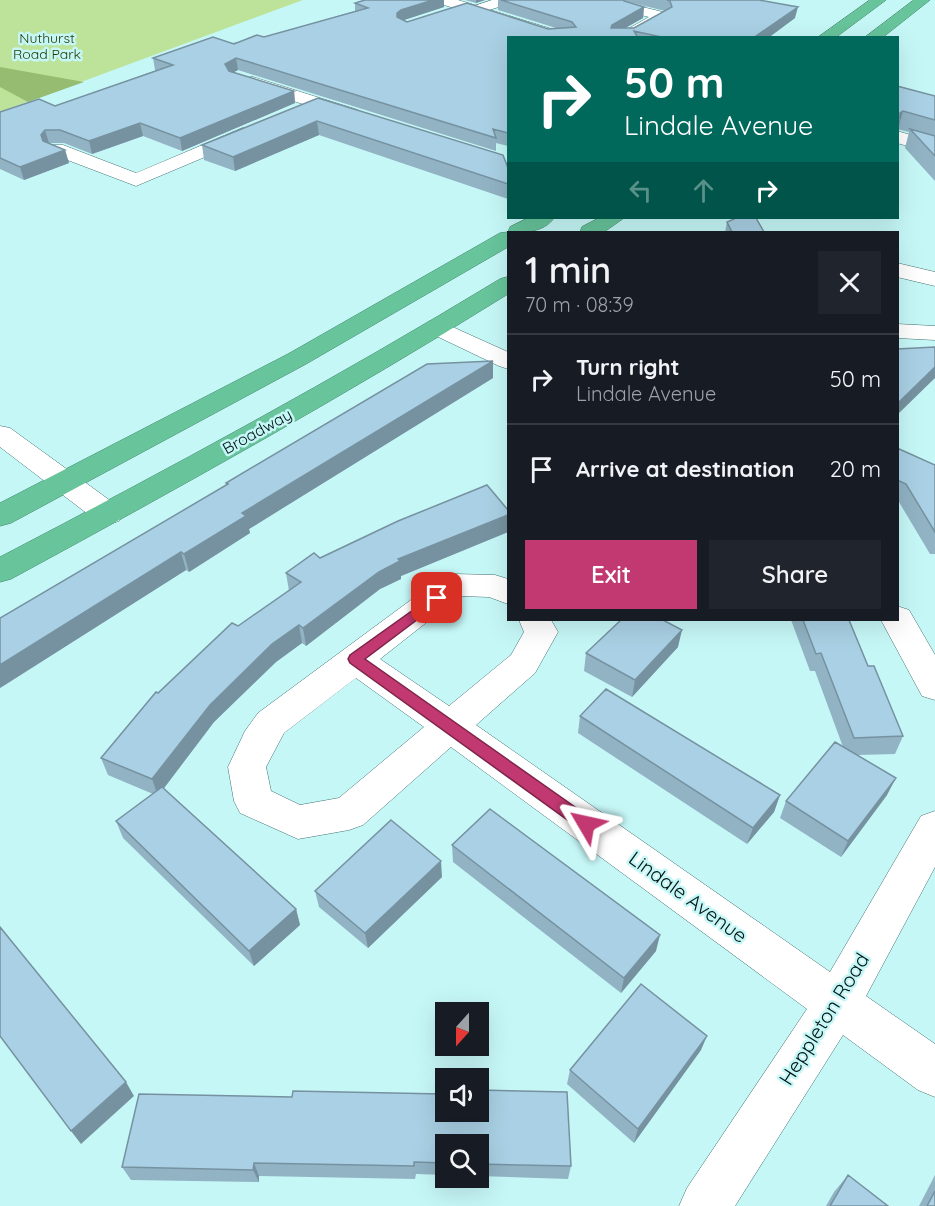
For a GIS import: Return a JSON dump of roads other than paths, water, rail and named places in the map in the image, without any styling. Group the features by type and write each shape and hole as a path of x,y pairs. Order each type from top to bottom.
{"highway":[{"path":"827,36 879,0"},
{"path":"874,36 923,0"},
{"path":"520,231 541,219"},
{"path":"592,231 611,219"},
{"path":"0,516 297,359 507,239"},
{"name":"Broadway","path":"0,571 353,378 507,285"}],"street":[{"path":"472,9 507,0"},
{"path":"445,7 472,9 560,36"},
{"path":"623,36 662,16 630,8"},
{"path":"237,77 373,120"},
{"path":"296,112 317,103"},
{"path":"56,149 136,180 264,125"},
{"path":"899,138 935,148"},
{"path":"899,270 935,279"},
{"path":"437,327 507,361"},
{"path":"899,331 935,333"},
{"path":"0,434 108,514"},
{"path":"507,592 495,586 453,585 271,723 258,742 247,767 254,801 298,822 349,813 523,664 541,632 536,621"},
{"path":"899,621 935,686"},
{"name":"Lindale Avenue","path":"355,659 935,1073"},
{"name":"Heppleton Road","path":"705,1206 837,1004 935,828"}],"park label":[{"name":"Nuthurst Road Park","path":"47,46"}]}
